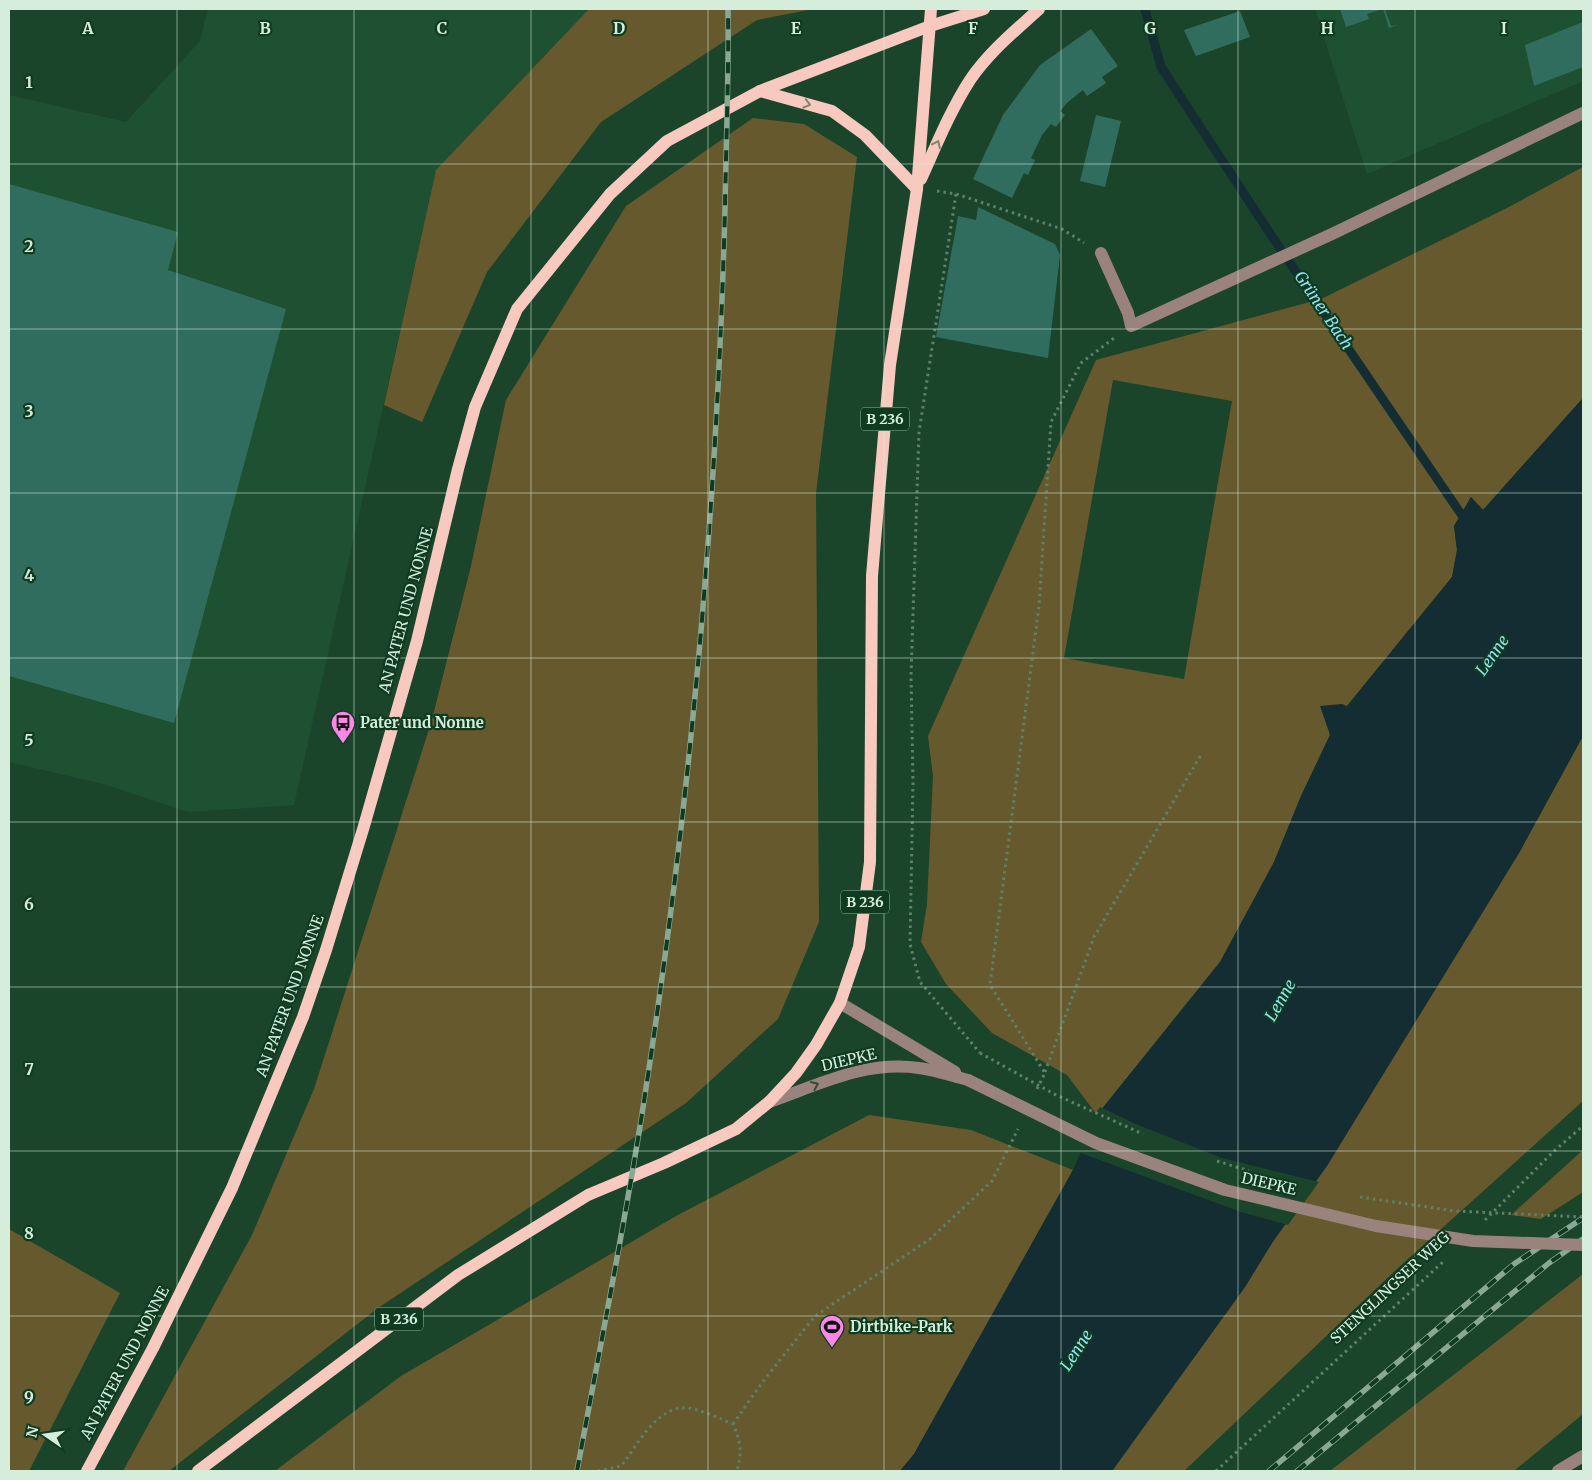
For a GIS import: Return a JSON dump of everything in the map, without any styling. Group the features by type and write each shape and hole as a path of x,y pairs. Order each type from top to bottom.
{"main road":[{"path":"930,26 931,9"},
{"name":"AN PATER UND NONNE","path":"87,1471 153,1348 232,1188 303,1017 359,844 417,641 458,469 475,407 517,309 610,194 666,141 760,91 930,26 984,9"},
{"name":"B 236","path":"917,188 952,111 971,80 1001,42 1040,9"},
{"name":"B 236","path":"198,1471 458,1275 588,1195 664,1164 736,1129 769,1102 811,1052 840,1003 860,948 870,862 872,576 890,365 917,188 930,26"},
{"path":"760,91 832,111 865,135 917,188"}],"street":[{"path":"1101,253 1128,313 1131,326 1332,234 1583,112"},
{"name":"DIEPKE","path":"840,1003 968,1080 1096,1143 1225,1190 1376,1226 1473,1241 1583,1244"},
{"name":"DIEPKE","path":"769,1102 833,1076 876,1068 918,1068 968,1080"},
{"path":"1558,1471 1583,1456"}],"path":[{"path":"1101,253 1062,229 956,194 919,432 911,676 913,858 910,944 920,982 980,1053 1056,1094 1148,1136"},
{"path":"1045,1073 990,985 1039,606 1051,422 1081,363 1131,326"},
{"path":"1036,1091 1045,1073 1094,937 1202,753"},
{"path":"1478,1226 1553,1152 1583,1126"},
{"path":"733,1424 764,1380 815,1316 930,1239 992,1181 1018,1127"},
{"path":"1210,1159 1256,1173"},
{"path":"1357,1197 1455,1211 1583,1217"},
{"name":"STENGLINGSER WEG","path":"1216,1471 1451,1254"},
{"path":"598,1471 621,1466 656,1419 682,1408 704,1412 733,1424 741,1440 741,1456 737,1471"}],"shaded area":[{"path":"208,9 589,9 436,170 294,805 188,812 107,785 9,762 9,95 126,122 200,41"},
{"path":"589,9 813,9 757,20 601,122 487,272 422,422 384,405 436,170"},
{"path":"1315,9 1583,9 1583,81 1367,174"},
{"path":"753,118 804,124 857,157 816,493 819,922 778,1019 686,1103 378,1308 169,1471 123,1471 252,1235 314,1089 431,723 471,566 506,400 626,206"},
{"path":"1583,167 1583,398 1483,510 1471,497 1454,526 1457,550 1452,577 1347,706 1330,735 1301,796 1274,862 1220,962 1097,1115 1067,1075 992,1033 946,984 921,942 927,904 933,776 928,736 1096,360 1321,299 1507,208","holes":["1113,380 1232,401 1184,679 1064,658"]},
{"path":"1583,736 1583,1101 1398,1268 1184,1471 1112,1471 1245,1287 1272,1243 1327,1165 1519,853"},
{"path":"869,1115 971,1130 1073,1170 914,1454 900,1471 275,1471 401,1376 676,1216"},
{"path":"1583,1150 1583,1192 1541,1219 1511,1215"},
{"path":"9,1229 120,1293 29,1471 9,1471"},
{"path":"1583,1274 1583,1414 1514,1471 1330,1471"}],"water":[{"name":"Lenne","path":"1583,398 1583,736 1519,853 1327,1166 1272,1243 1245,1287 1112,1471 900,1471 914,1454 1073,1170 1097,1115 1220,962 1274,862 1301,796 1330,735 1320,706 1342,704 1347,706 1452,577 1457,550 1454,526 1471,497 1483,510"}],"pier":[{"path":"1100,1107 1138,1125 1222,1158 1319,1182 1288,1225 1241,1212 1078,1152"}],"building":[{"path":"1340,9 1382,9 1367,14 1369,19 1346,27"},
{"path":"1383,9 1385,9 1391,26 1398,25 1389,28"},
{"path":"1240,11 1250,37 1196,56 1184,30"},
{"path":"1583,22 1583,67 1534,86 1525,45"},
{"path":"1091,29 1118,66 1102,77 1106,83 1087,96 1083,90 1060,111 1065,115 1056,127 1051,124 1042,135 1031,158 1035,160 1028,175 1024,173 1012,198 973,179 1003,115 1040,65"},
{"path":"1096,115 1121,121 1105,187 1080,181"},
{"path":"9,184 178,232 168,270 286,309 174,723 9,676"},
{"path":"978,207 1055,244 1060,255 1048,358 936,337 958,216 976,220"}],"waterway":[{"name":"Grüner Bach","path":"1145,9 1161,67 1271,235 1461,514 1470,520"}],"railway":[{"path":"577,1471 635,1159 659,1002 687,776 708,550 715,436 725,209 728,9"},
{"path":"1269,1471 1514,1264 1583,1218"},
{"path":"1297,1471 1549,1263 1583,1239"}],"place":[{"name":"Pater und Nonne","path":"343,744"},
{"name":"Dirtbike-Park","path":"832,1348"}]}
